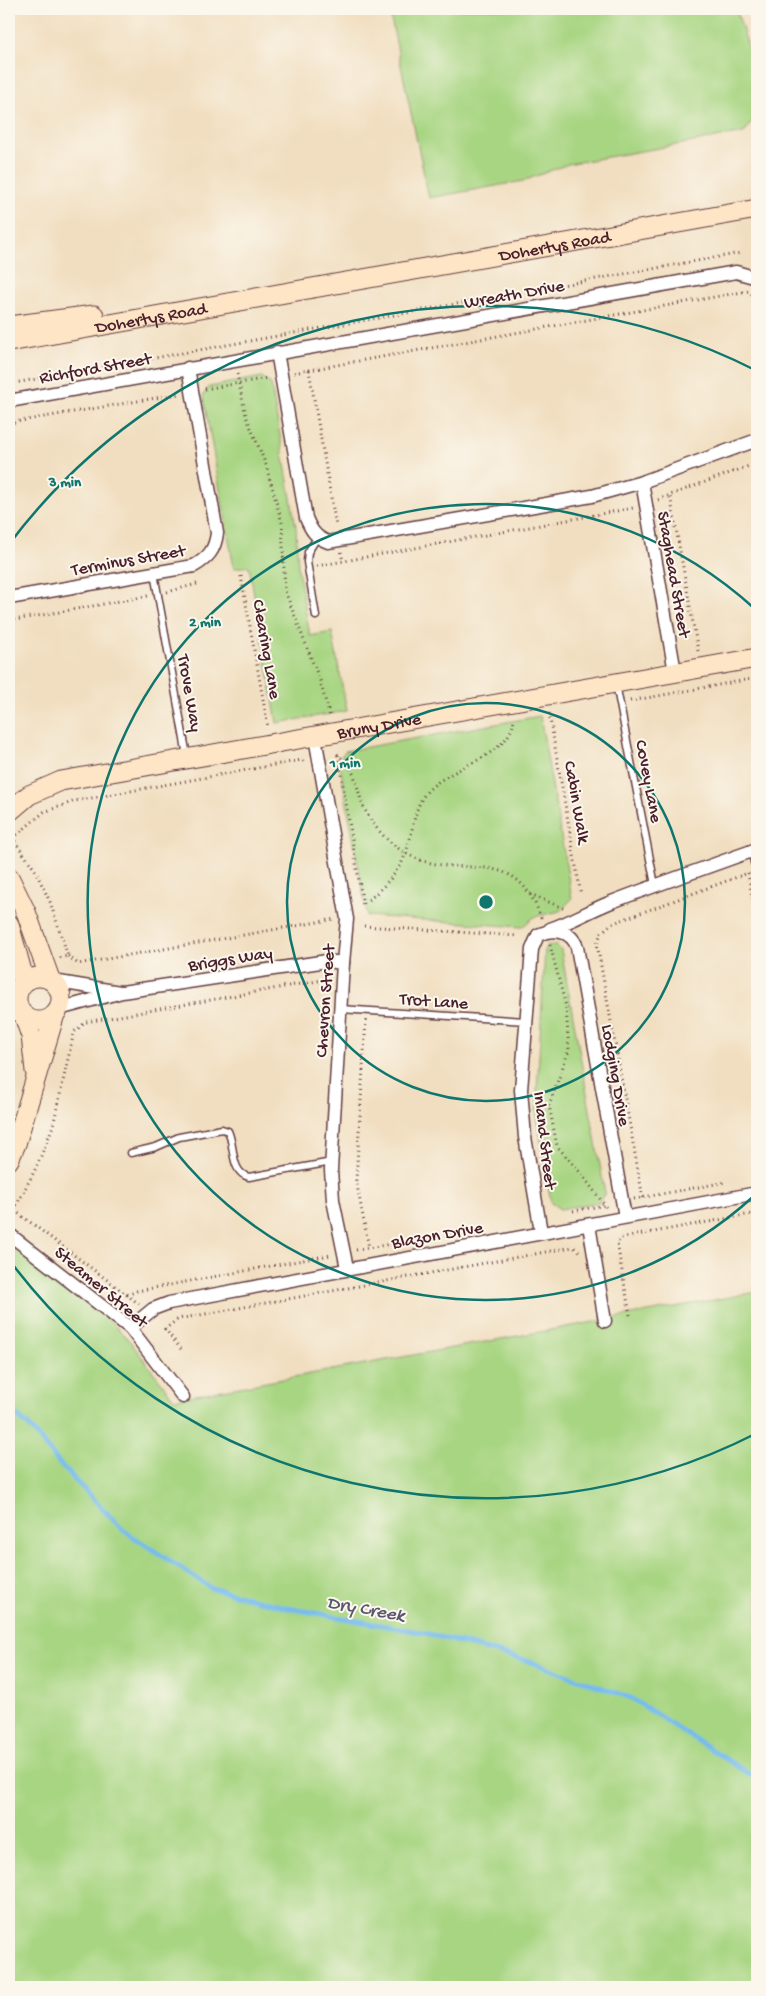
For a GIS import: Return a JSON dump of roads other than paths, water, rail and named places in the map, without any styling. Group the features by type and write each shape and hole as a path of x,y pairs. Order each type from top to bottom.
{"street":[{"name":"Dohertys Road","path":"9,342 757,209"},
{"name":"Wreath Drive","path":"188,368 736,272 757,278"},
{"name":"Dohertys Road","path":"9,326 351,282"},
{"path":"277,352 306,518 310,529 317,538 328,542 337,534 592,496 642,482 757,440"},
{"name":"Terminus Street","path":"9,598 194,566 207,557 215,545 217,533 188,368"},
{"name":"Richford Street","path":"9,401 188,368"},
{"name":"Staghead Street","path":"642,482 675,672"},
{"name":"Bruny Drive","path":"9,812 29,795 62,780 512,701 618,692 675,672 757,658"},
{"name":"Chevron Street","path":"324,735 320,763 347,919 332,1162 333,1200 347,1268"},
{"path":"547,931 569,923 595,908 655,885 756,854"},
{"path":"9,877 26,912 52,980 61,994 51,1034 35,1075 19,1135 9,1160"},
{"path":"547,931 563,932 574,939 583,920 595,908"},
{"path":"9,924 21,968 16,1000 18,1014 31,1036 35,1075"},
{"name":"Inland Street","path":"541,1232 524,1130 520,1090 532,949 538,934 547,931"},
{"name":"Lodging Drive","path":"574,939 625,1217"},
{"name":"Briggs Way","path":"57,1012 122,992 327,961 343,963"},
{"path":"17,988 35,976 52,980"},
{"name":"Briggs Way","path":"52,980 122,992"},
{"path":"18,1014 37,1021 49,1018 57,1012"},
{"name":"Blazon Drive","path":"130,1328 149,1312 169,1303 347,1268 757,1193"},
{"path":"588,1225 605,1321"},
{"name":"Steamer Street","path":"9,1234 130,1328 183,1397"}],"lane":[{"path":"316,616 308,567 308,552 317,538"},
{"name":"Trove Way","path":"154,573 187,759"},
{"name":"Covey Lane","path":"618,692 655,885"},
{"name":"Trot Lane","path":"340,1009 526,1021"},
{"path":"131,1153 156,1147 179,1137 222,1128 228,1131 231,1137 238,1170 242,1175 249,1177 332,1162"}],"waterway":[{"name":"Dry Creek","path":"9,1409 29,1426 60,1464 123,1530 211,1588 288,1608 425,1633 528,1661 631,1698 757,1779"}]}
